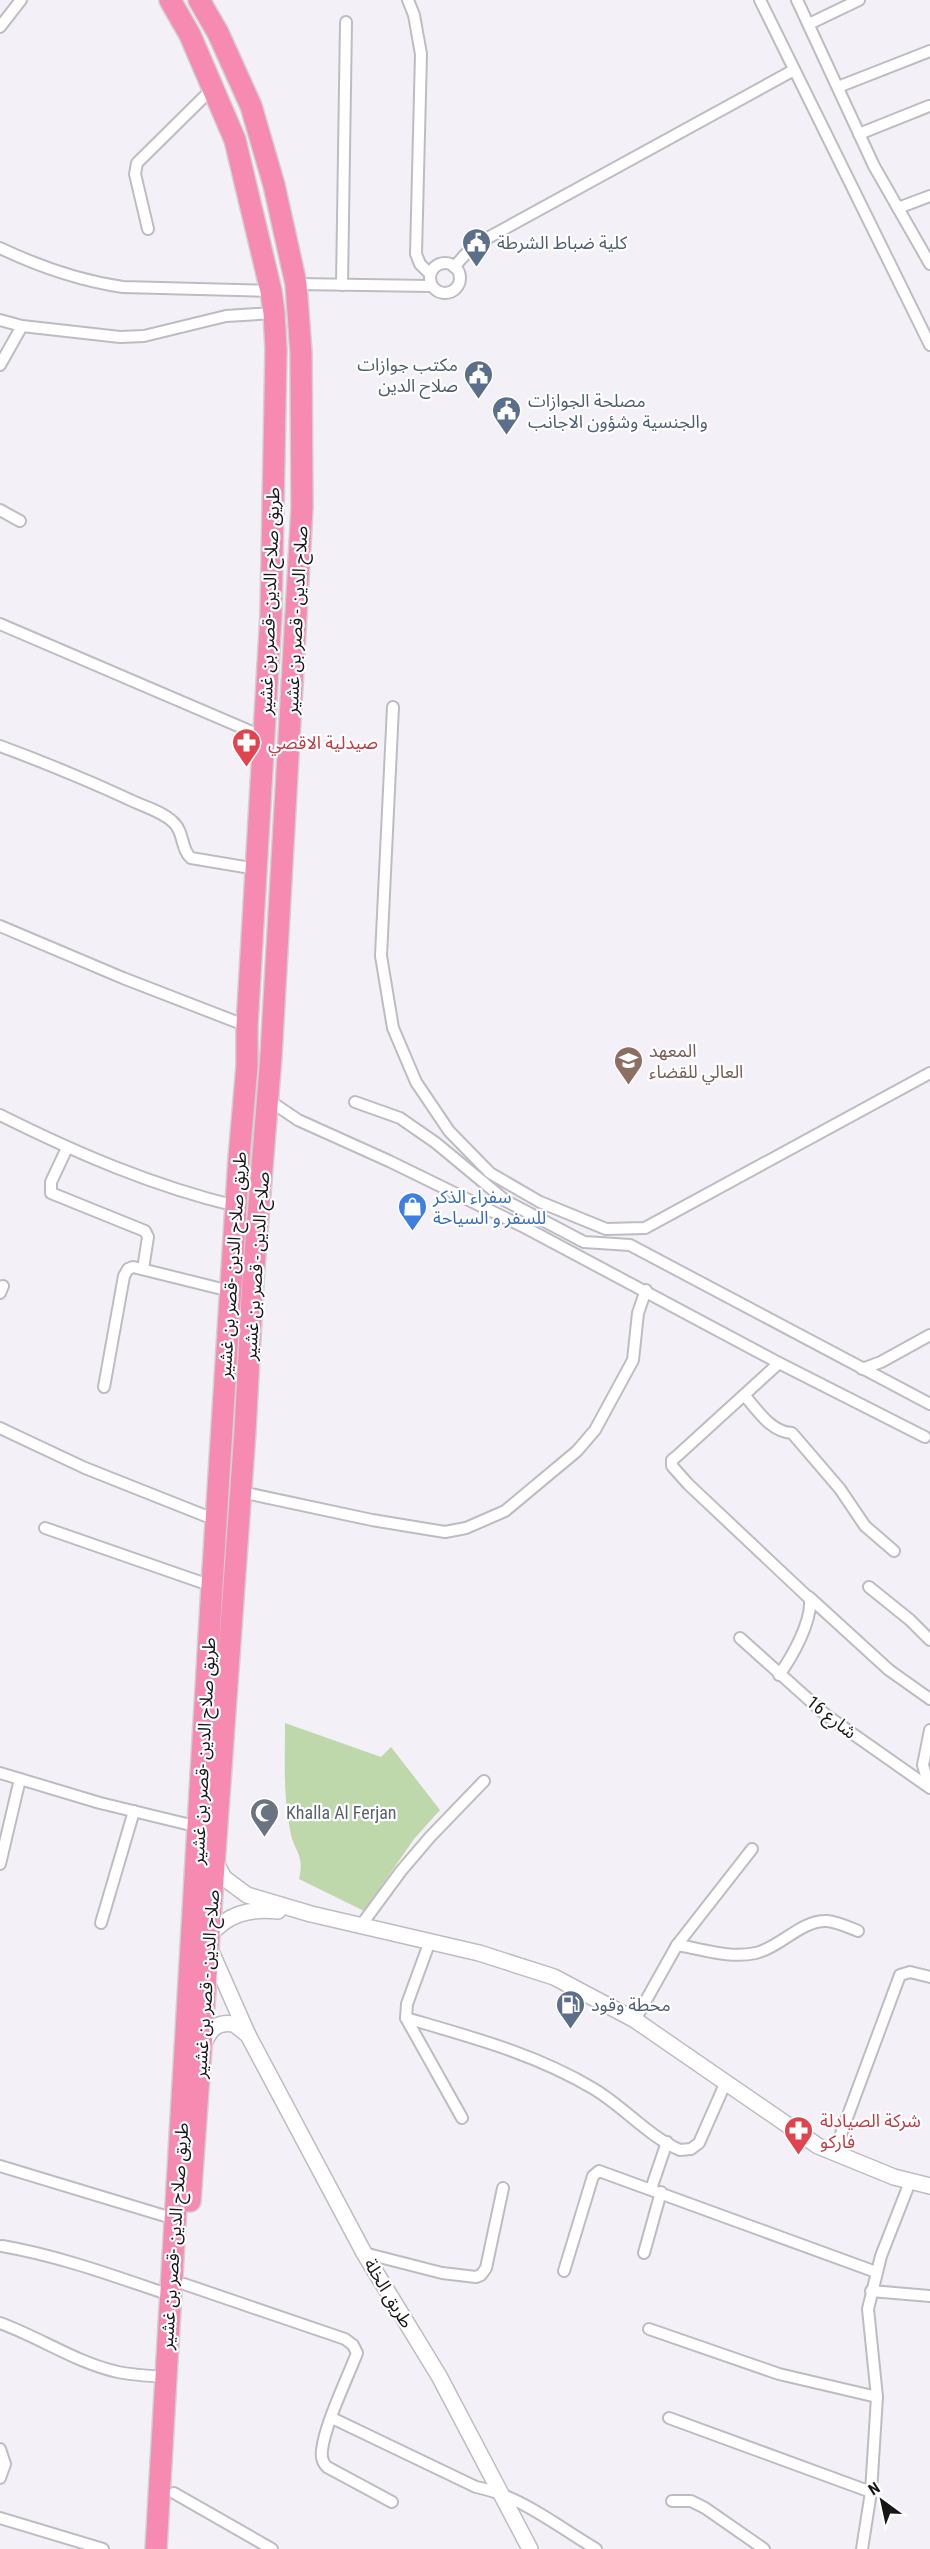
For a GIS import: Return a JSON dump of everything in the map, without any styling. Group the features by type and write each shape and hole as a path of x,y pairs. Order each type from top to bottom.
{"highway":[{"name":"طريق صلاح الدين -قصر بن غشير","path":"156,2549 165,2376 177,2290 175,2219 257,869 271,602 276,349 271,291 235,140 190,35 170,0"},
{"name":"صلاح الدين - قصر بن غشير","path":"171,2549 177,2290 202,2048 241,1492 253,1279 272,1035 302,508 301,353 296,284 274,185 250,106 218,33 199,0"},
{"path":"247,1031 254,1046 260,1047 272,1035"},
{"path":"243,1113 248,1105 254,1102 267,1104"}],"street":[{"path":"0,27 4,14 21,0"},
{"path":"408,0 414,15 421,54 416,254 420,264 431,280 440,293 452,292 459,283 460,277 454,267 443,263 433,269 431,280"},
{"path":"760,0 930,345"},
{"path":"797,0 874,166 930,264"},
{"path":"809,24 859,0"},
{"path":"342,285 346,22"},
{"path":"837,87 930,51"},
{"path":"454,267 473,246 794,70"},
{"path":"148,229 135,168 157,142 214,87"},
{"path":"859,134 929,106"},
{"path":"898,208 930,196"},
{"path":"0,248 29,262 106,285 271,291"},
{"path":"296,284 342,285 431,280"},
{"path":"0,320 22,326 120,337 136,336 226,316 274,314"},
{"path":"0,365 22,326"},
{"path":"0,510 20,521"},
{"path":"0,624 264,737"},
{"path":"393,706 381,956 393,1028 418,1086 449,1131 490,1173 540,1202 606,1229 645,1228 930,1073"},
{"path":"0,746 111,791 165,816 175,823 180,831 187,854 191,858 257,869"},
{"path":"0,926 247,1031"},
{"path":"355,1102 400,1118 436,1143 506,1201 584,1242 630,1245 930,1404"},
{"path":"267,1104 526,1228 779,1363 925,1437"},
{"path":"0,1115 67,1148 124,1171 197,1196 236,1206"},
{"path":"67,1148 51,1182 51,1193 145,1231 148,1238 143,1269"},
{"path":"104,1387 124,1276 130,1268 143,1269 230,1291"},
{"path":"241,1492 372,1520 446,1532 492,1518 505,1511 577,1451 595,1430 633,1360 638,1313 646,1290"},
{"path":"862,1369 881,1362 930,1335"},
{"path":"779,1363 672,1460 672,1466 688,1485 807,1596 889,1670 930,1699"},
{"path":"745,1396 775,1428 792,1433 840,1489 864,1526 894,1551"},
{"path":"0,1428 85,1468 216,1521"},
{"path":"45,1528 212,1587"},
{"path":"869,1587 904,1615 930,1640"},
{"path":"779,1675 796,1649 811,1602 807,1596"},
{"name":"شارع 16","path":"740,1638 826,1715 930,1788"},
{"path":"930,1730 924,1765 930,1788"},
{"path":"0,1773 199,1827"},
{"path":"0,1863 20,1779"},
{"path":"363,1924 401,1871 484,1781"},
{"path":"101,1923 134,1811"},
{"path":"635,2020 677,1946 752,1848"},
{"path":"215,1861 224,1878 238,1891 311,1914 363,1924 479,1953 554,1977 635,2020 818,2146 910,2182 930,2186"},
{"path":"208,1940 226,1920 250,1910 311,1914"},
{"path":"677,1946 738,1955 770,1948 817,1922 836,1922 858,1931"},
{"name":"طريق الخلة","path":"208,1940 248,2035 364,2253 439,2376 530,2549"},
{"path":"430,1941 407,2004 406,2018 462,2118"},
{"path":"834,2153 900,1975 910,1972 930,1977"},
{"path":"406,2018 501,2046 537,2060 595,2089 680,2150 687,2151 695,2147 725,2084"},
{"path":"202,2048 212,2028 218,2024 234,2024 248,2035"},
{"path":"644,2253 667,2142"},
{"path":"0,2166 175,2219"},
{"path":"564,2271 595,2172 656,2190 876,2272"},
{"path":"863,2548 871,2492 877,2397 869,2337 868,2309 876,2272 910,2182"},
{"path":"364,2253 442,2273 476,2277 481,2275 486,2268 503,2188"},
{"path":"2,2246 38,2253 177,2290 334,2336 353,2345 357,2353 322,2449 323,2463 392,2502"},
{"path":"871,2291 930,2296"},
{"path":"0,2323 31,2334 116,2372 165,2376"},
{"path":"649,2329 779,2374 877,2397"},
{"path":"332,2418 476,2487 517,2499 596,2549"},
{"path":"669,2418 871,2492"},
{"path":"0,2448 5,2464 0,2478"},
{"path":"174,2493 272,2549"},
{"path":"672,2501 692,2501 764,2549"},
{"path":"0,2518 103,2549"}],"green space":[{"path":"285,1723 381,1757 391,1747 440,1810 414,1839 364,1911 299,1879 300,1858 292,1838 286,1804"}],"place":[{"name":"كلية ضباط الشرطة","path":"476,268"},
{"name":"مكتب جوازات صلاح الدين","path":"479,400"},
{"name":"مصلحة الجوازات والجنسية وشؤون الاجانب","path":"507,436"},
{"name":"صيدلية الاقصي","path":"247,768"},
{"name":"المعهد العالي للقضاء","path":"628,1086"},
{"name":"سفراء الذكر للسفر و السياحة","path":"412,1232"},
{"name":"Khalla Al Ferjan","path":"265,1838"},
{"name":"محطة وقود","path":"570,2030"},
{"name":"شركة الصيادلة فاركو","path":"799,2156"}]}
